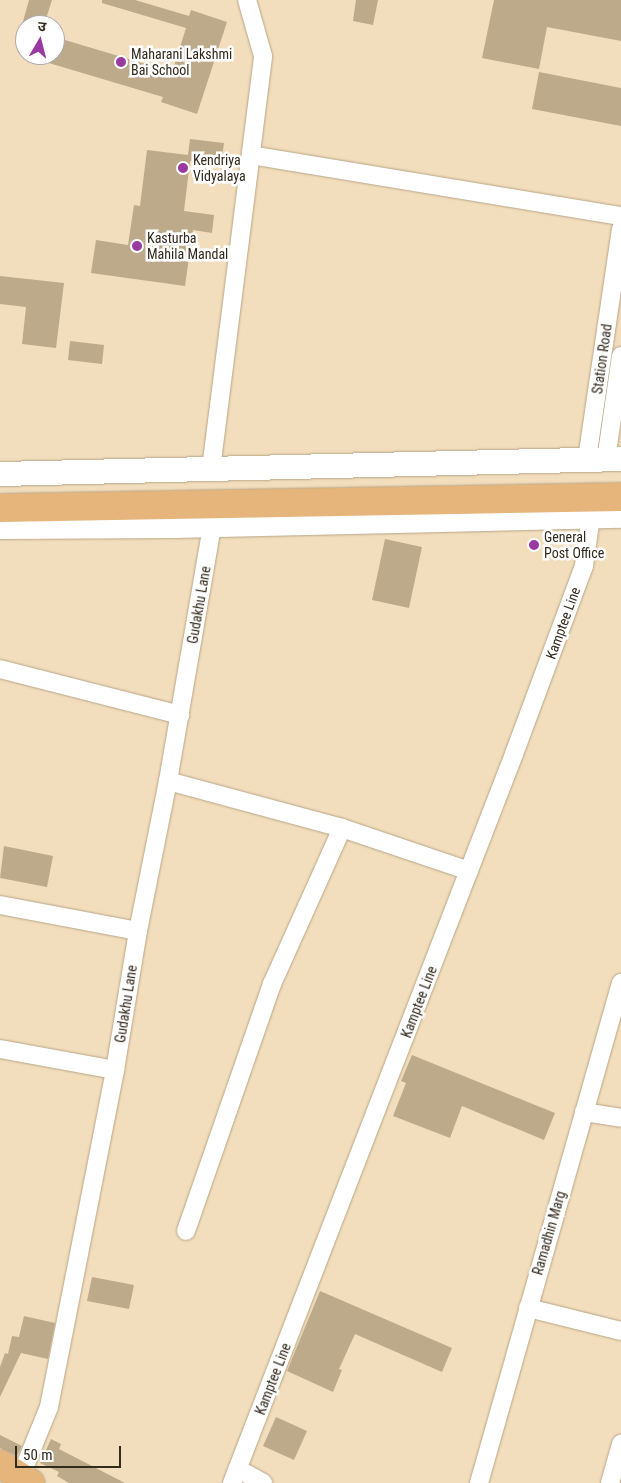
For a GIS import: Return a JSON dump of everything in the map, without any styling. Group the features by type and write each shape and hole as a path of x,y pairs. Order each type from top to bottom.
{"main road":[{"path":"0,489 609,465"},
{"path":"1,526 621,497"}],"street":[{"path":"211,469 263,56 247,0"},
{"path":"251,155 621,216"},
{"name":"Station Road","path":"609,465 621,229"},
{"name":"Station Road","path":"609,465 621,356"},
{"path":"0,474 211,469 609,465"},
{"name":"Kamptee Line","path":"235,1476 469,871 584,566 591,516"},
{"path":"1,526 212,525 621,516"},
{"name":"Gudakhu Lane","path":"17,1477 49,1406 115,1070 138,931 180,715 212,525"},
{"path":"0,669 180,715"},
{"path":"168,781 342,828 469,871"},
{"path":"186,1231 272,984 342,828"},
{"path":"0,905 138,931"},
{"name":"Ramadhin Marg","path":"479,1483 621,983"},
{"path":"0,1049 115,1070"},
{"path":"584,1112 621,1118"},
{"path":"528,1308 621,1331"},
{"path":"610,1483 621,1444"},
{"path":"235,1476 263,1483"}],"building":[{"path":"29,0 52,0 47,15 25,15"},
{"path":"102,0 135,0 189,16 191,10 227,22 197,114 161,102 163,97 56,65 65,65 65,40 172,72 186,28 102,3"},
{"path":"356,0 378,0 373,25 353,21"},
{"path":"494,0 621,0 621,41 547,27 539,69 482,58"},
{"path":"539,72 621,88 621,126 532,109"},
{"path":"190,139 224,143 221,165 190,161 184,211 214,215 212,233 193,230 185,286 91,273 96,240 128,245 134,205 140,206 147,150 188,155"},
{"path":"0,276 64,283 56,348 22,344 26,307 0,304"},
{"path":"70,341 104,345 102,364 68,360"},
{"path":"385,539 422,547 409,608 372,600"},
{"path":"4,846 53,856 47,887 0,878"},
{"path":"412,1055 555,1113 544,1140 462,1106 450,1138 393,1116 406,1083 401,1081"},
{"path":"92,1277 134,1285 129,1309 87,1301"},
{"path":"320,1291 452,1348 442,1372 355,1334 339,1369 342,1370 333,1392 287,1371"},
{"path":"24,1316 55,1323 48,1359 21,1353 0,1397 0,1367 5,1353 8,1354 12,1336 19,1337"},
{"path":"276,1417 307,1431 294,1460 263,1446"},
{"path":"0,1435 22,1446 17,1456 0,1448"},
{"path":"51,1439 61,1444 59,1449 125,1483 69,1483 57,1476 59,1472 40,1463"}],"place":[{"name":"Maharani Lakshmi Bai School","path":"121,62"},
{"name":"Kendriya Vidyalaya","path":"183,168"},
{"name":"Kasturba Mahila Mandal","path":"137,246"},
{"name":"General Post Office","path":"534,545"}]}
